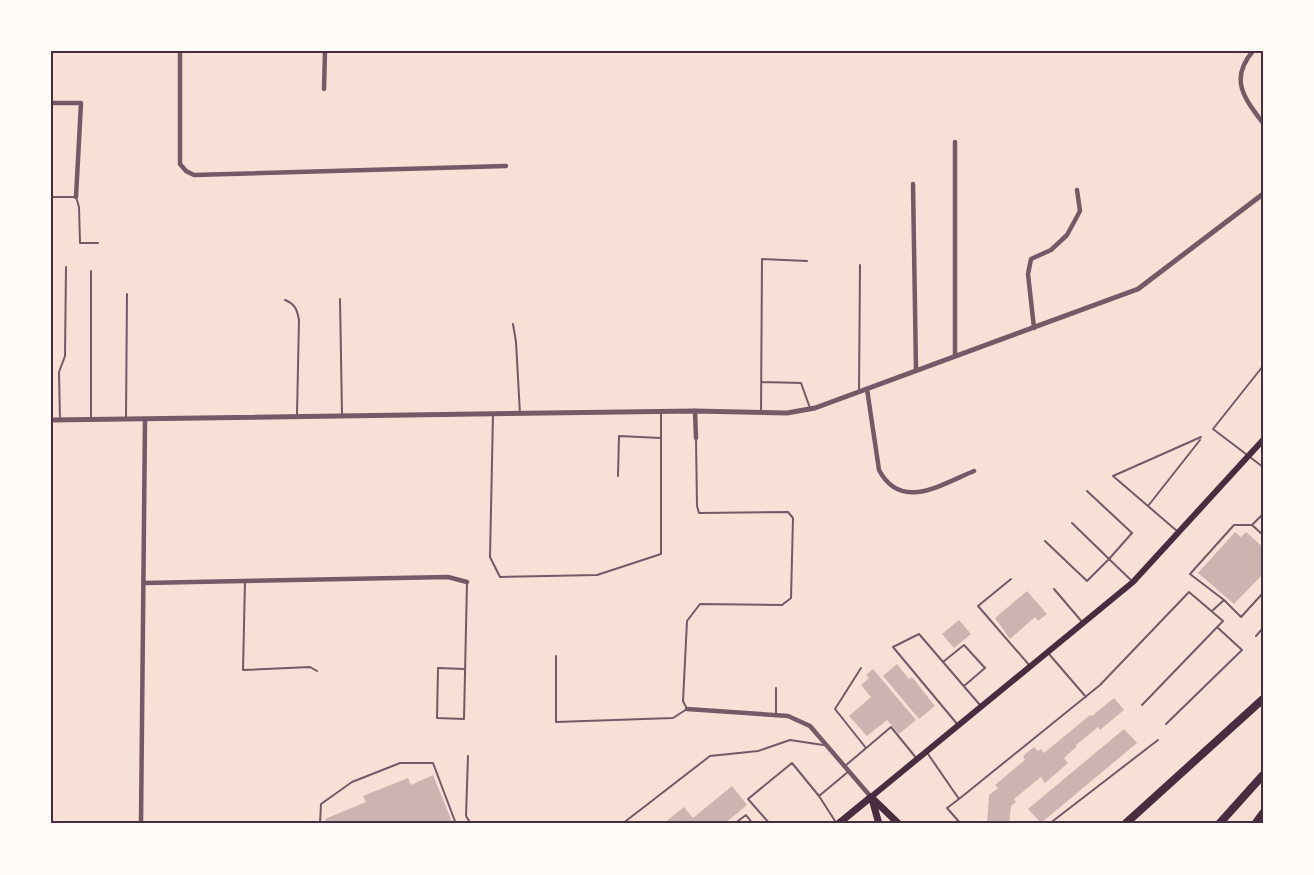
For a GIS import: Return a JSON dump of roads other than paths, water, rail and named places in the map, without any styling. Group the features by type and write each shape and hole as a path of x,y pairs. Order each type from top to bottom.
{"highway":[{"path":"1125,824 1263,699"},
{"path":"1219,824 1263,775"},
{"path":"1256,824 1263,813"}],"main road":[{"path":"838,824 1132,582 1263,440"},
{"path":"871,796 879,824"},
{"path":"871,796 900,824"}],"street":[{"path":"180,51 180,164 194,175 506,166"},
{"path":"324,88 325,51"},
{"path":"1250,51 1244,61 1241,85 1244,97 1263,123"},
{"path":"51,104 81,103 76,197"},
{"path":"955,142 955,356"},
{"path":"913,184 916,370"},
{"path":"1034,328 1028,274 1031,259 1051,250 1067,235 1080,211 1077,190"},
{"path":"51,420 661,411 787,412 810,409 1138,289 1263,194"},
{"path":"867,389 879,470 884,479 897,490 904,493 919,493 974,471"},
{"path":"695,411 696,438"},
{"path":"141,823 145,420"},
{"path":"144,583 448,577 467,582"},
{"path":"687,708 788,716 810,726 871,796"},
{"path":"113,824 172,824"}],"lane":[{"path":"51,197 76,197 79,207 80,243 98,243"},
{"path":"761,412 762,260 807,261"},
{"path":"860,265 860,392"},
{"path":"60,420 59,372 65,356 66,267"},
{"path":"91,271 91,420"},
{"path":"126,420 127,294"},
{"path":"340,299 342,417"},
{"path":"285,300 293,303 299,320 297,417"},
{"path":"513,324 520,414"},
{"path":"1263,366 1214,429 1263,467"},
{"path":"762,382 801,383 810,409"},
{"path":"494,414 490,557 500,577 597,575 662,554 661,411"},
{"path":"618,476 619,436 661,438"},
{"path":"1148,506 1201,437 1113,476 1179,533"},
{"path":"556,656 556,722 674,718 687,708 682,701 687,621 700,604 782,605 791,598 793,518 788,512 699,513 696,506 696,438"},
{"path":"1045,541 1087,581 1132,533 1087,491"},
{"path":"1252,525 1263,514"},
{"path":"1072,523 1132,582"},
{"path":"1263,535 1252,525 1234,525 1190,574 1224,600 1241,617 1263,593"},
{"path":"1011,579 978,606 1030,666"},
{"path":"244,581 243,670 310,667 317,671"},
{"path":"465,669 438,668 437,718 464,719 467,582"},
{"path":"1054,589 1083,623"},
{"path":"961,824 947,808 1100,685 1189,592 1223,621 1142,705"},
{"path":"1212,611 1224,600"},
{"path":"1166,724 1242,650 1217,627"},
{"path":"1256,636 1263,628"},
{"path":"958,725 893,647 919,634 981,706"},
{"path":"943,662 964,645 985,668 964,686"},
{"path":"1047,652 1086,697"},
{"path":"861,668 835,709 866,747"},
{"path":"776,688 776,715"},
{"path":"845,766 891,727 917,759"},
{"path":"622,824 710,756 758,751 790,740 826,745"},
{"path":"1050,824 1158,741"},
{"path":"926,751 959,799"},
{"path":"468,756 466,816 471,824"},
{"path":"770,824 748,799 792,763 838,824"},
{"path":"320,824 321,804 352,782 400,764 433,764 456,824"},
{"path":"819,796 849,771"},
{"path":"734,824 746,814 753,824"}]}
